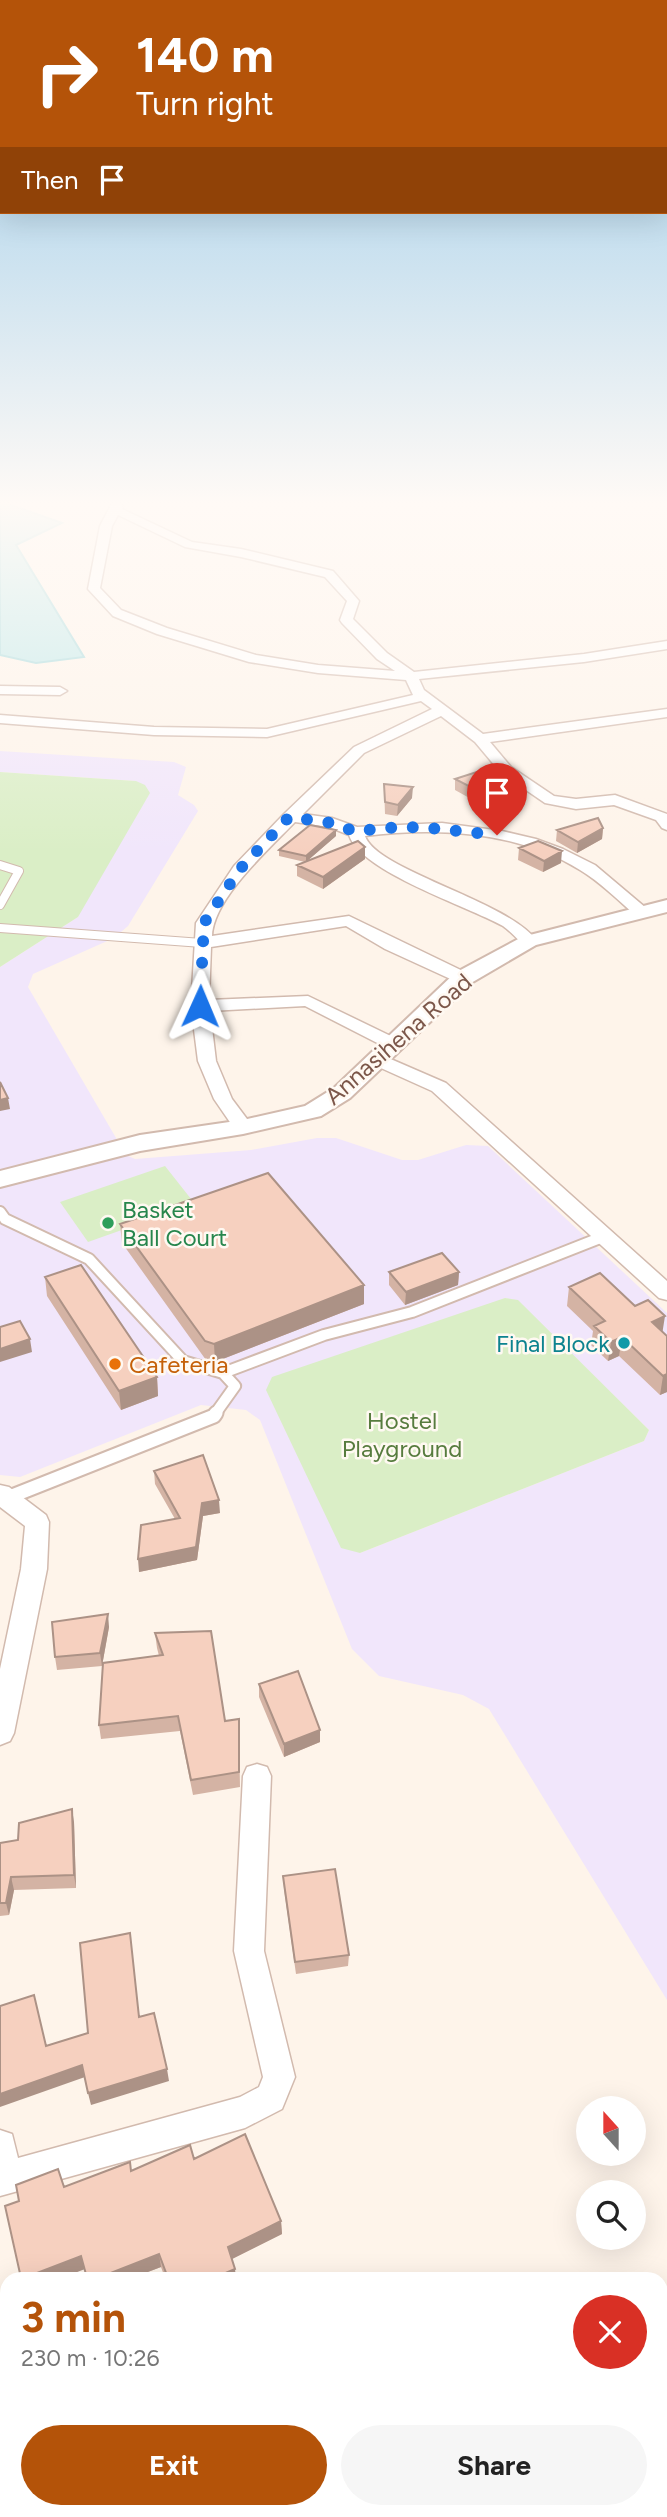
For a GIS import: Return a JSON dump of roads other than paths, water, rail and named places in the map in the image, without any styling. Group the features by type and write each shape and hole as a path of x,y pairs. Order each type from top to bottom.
{"street":[{"path":"131,618 162,631 254,659 318,669 411,676 584,658 667,645"},
{"path":"347,618 382,656 411,676 418,692 480,739 506,770 550,800 576,804 615,800 662,817 667,825"},
{"path":"0,690 60,691"},
{"path":"0,719 154,731 267,733 424,696"},
{"path":"243,1127 223,1099 207,1062 200,1006 204,923 240,869 289,817 359,750 442,710"},
{"path":"480,739 667,713"},
{"path":"289,817 332,823 356,832 421,827 477,832 536,842 583,864 640,911"},
{"path":"356,832 360,845 382,862 511,924 529,941"},
{"name":"Annasihena Road","path":"0,1179 140,1143 243,1127 313,1111 342,1093 463,978 529,941 667,906"},
{"path":"202,943 349,921 391,945 463,978"},
{"path":"200,1006 308,1001 439,1087 667,1293"},
{"path":"0,1732 34,1569 37,1522 3,1496"},
{"path":"0,2146 2,2179 245,2112 271,2098 279,2077 250,1951 257,1776"}],"lane":[{"path":"0,865 19,870 0,905"},
{"path":"0,928 202,943"},
{"path":"0,1212 5,1219 89,1259 183,1361 223,1373 235,1386 214,1416 3,1496"},
{"path":"223,1373 324,1335 412,1312 605,1236"}],"water":[{"path":"0,618 61,618 84,657 36,663 0,655"}],"place":[{"name":"Basket Ball Court","path":"108,1223"},
{"name":"Final Block","path":"624,1343"},
{"name":"Cafeteria","path":"115,1364"}],"park label":[{"name":"Hostel Playground","path":"402,1434"}]}
